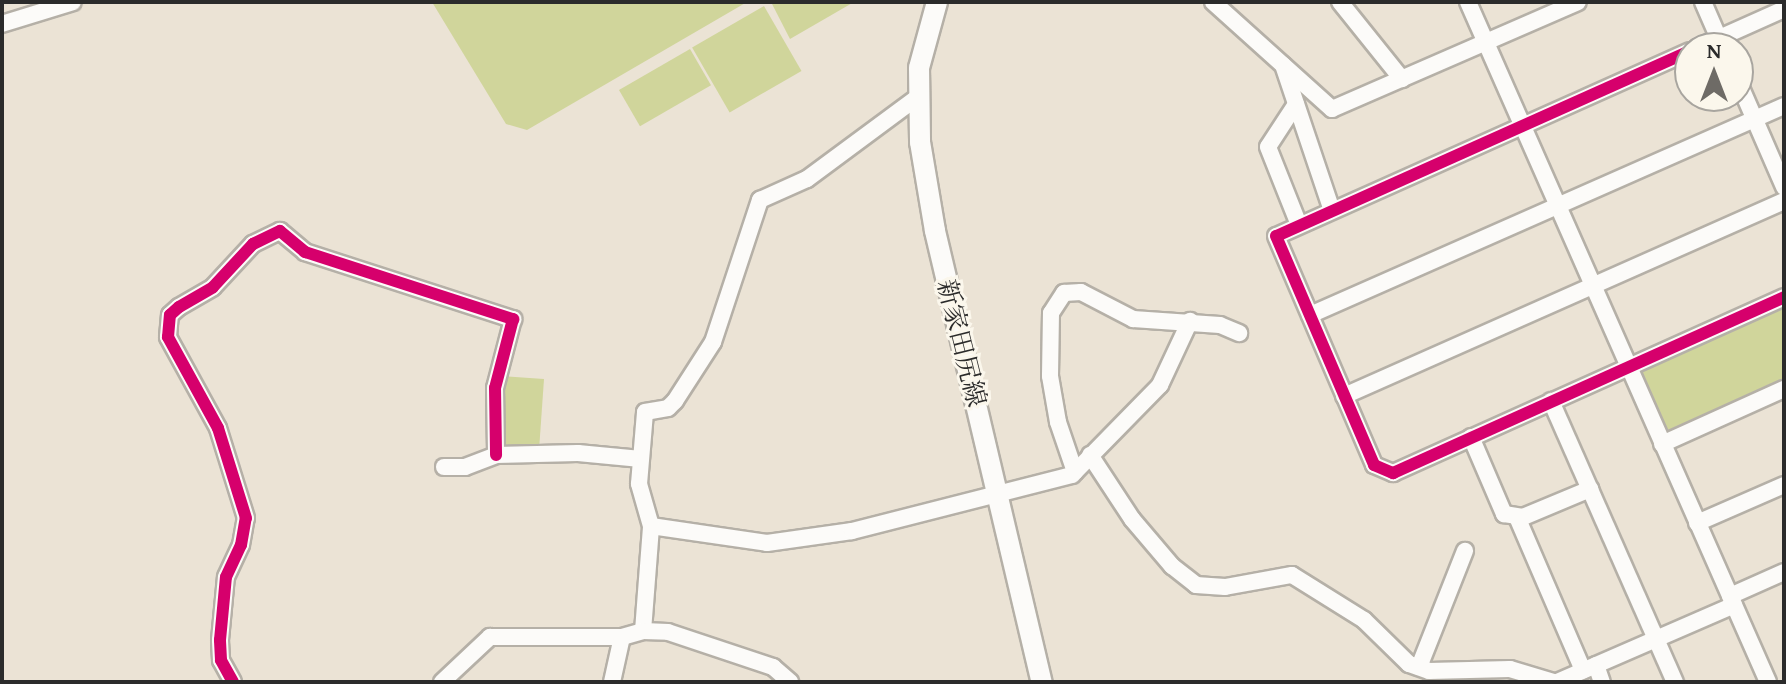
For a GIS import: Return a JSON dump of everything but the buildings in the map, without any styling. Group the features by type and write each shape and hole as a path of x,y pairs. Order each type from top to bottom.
{"main road":[{"name":"新家田尻線","path":"937,2 924,40 918,97 935,231 1042,682"}],"street":[{"path":"2,24 73,2"},
{"path":"1340,2 1402,79"},
{"path":"1468,2 1768,682"},
{"path":"1303,125 1332,109 1578,2"},
{"path":"1703,2 1716,32"},
{"path":"1221,5 1332,109"},
{"path":"1741,32 1784,9"},
{"path":"1674,58 1331,208 1276,236 1374,465 1393,473 1784,297"},
{"path":"1281,60 1331,208"},
{"path":"643,631 651,526 641,496 645,412 668,408 675,401 713,342 760,200 807,179 918,97"},
{"path":"1296,104 1268,147 1299,225"},
{"path":"1310,315 1784,106"},
{"path":"1752,112 1784,187"},
{"path":"1344,396 1784,201"},
{"path":"233,682 221,660 220,640 226,577 241,545 246,518 218,428 168,337 170,315 179,307 213,287 253,244 280,231 305,252 513,319 495,388 496,455"},
{"path":"1075,472 1058,422 1050,376 1048,342 1057,300 1072,290 1133,319 1190,321 1239,333"},
{"path":"651,526 767,543 852,531 999,497 1075,472 1160,385 1190,321"},
{"path":"1662,444 1784,389"},
{"path":"1551,401 1675,682"},
{"path":"1471,437 1504,514 1517,517 1590,489"},
{"path":"444,467 465,467 496,455 578,453 641,459"},
{"path":"1090,455 1132,519 1172,566 1196,585 1225,587 1292,575 1364,620 1419,667 1510,669 1555,682 1656,638 1784,572"},
{"path":"1697,523 1784,485"},
{"path":"1517,517 1589,667 1602,682"},
{"path":"1419,667 1465,551"},
{"path":"442,682 490,637 622,637 643,631 668,632 773,667 790,682"},
{"path":"612,682 622,637"}],"green space":[{"path":"432,2 747,2 527,130 506,124"},
{"path":"771,2 854,2 790,39"},
{"path":"764,6 802,71 730,112 692,48"},
{"path":"690,49 711,85 640,126 619,90"},
{"path":"1784,303 1784,382 1667,437 1636,368"},
{"path":"502,376 544,379 539,451 497,448"}],"cycle path":[{"path":"1674,58 1276,236 1374,465 1393,473 1784,297"},
{"path":"233,682 221,660 220,640 226,577 241,545 246,518 218,428 168,337 170,315 179,307 213,287 253,244 280,231 305,252 513,319 495,388 496,455"}]}
